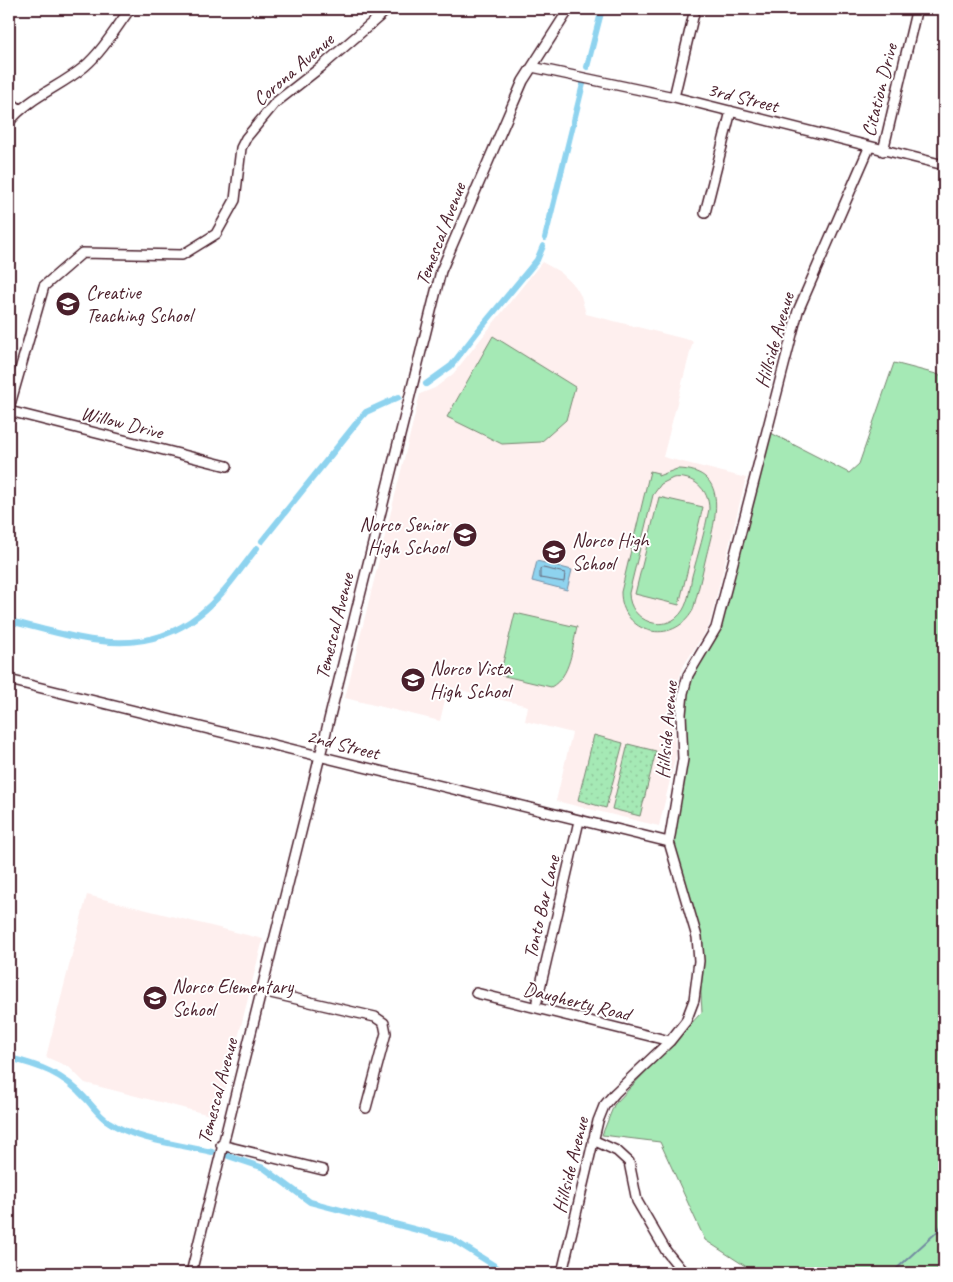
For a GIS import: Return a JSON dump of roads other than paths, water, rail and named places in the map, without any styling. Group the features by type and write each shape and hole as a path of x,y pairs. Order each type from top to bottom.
{"street":[{"path":"9,122 19,109 84,67 110,37 130,9"},
{"name":"Corona Avenue","path":"9,410 44,286 82,253 182,255 216,234 236,200 241,148 246,138 275,104 322,67 388,9"},
{"name":"Temescal Avenue","path":"190,1273 441,271 491,151 523,81 569,9"},
{"path":"674,97 695,9"},
{"name":"Citation Drive","path":"883,151 915,16 914,9"},
{"name":"3rd Street","path":"532,67 674,97 869,148 944,165"},
{"path":"9,101 19,109"},
{"path":"705,213 731,111"},
{"name":"Hillside Avenue","path":"562,1273 593,1140 604,1106 615,1093 670,1041 686,1021 694,1000 700,961 697,937 669,842 683,758 681,714 688,675 716,628 798,311 869,148"},
{"name":"Willow Drive","path":"9,410 227,466"},
{"name":"2nd Street","path":"9,680 669,842"},
{"name":"Tonto Bar Lane","path":"537,1001 579,821"},
{"path":"262,991 375,1017 384,1023 386,1032 366,1108"},
{"name":"Daugherty Road","path":"476,993 670,1041"},
{"path":"593,1140 617,1151 629,1162 637,1201 666,1250 684,1273"},
{"path":"221,1145 323,1170"}],"water":[{"path":"537,561 572,570 567,590 532,581"}],"waterway":[{"path":"587,67 602,9"},
{"path":"545,238 583,84"},
{"path":"484,324 537,260 543,246"},
{"path":"426,384 451,366 482,326"},
{"path":"262,541 366,412 399,397"},
{"path":"9,621 106,642 130,642 153,638 176,630 199,615 230,583 257,548"},
{"path":"9,1058 41,1067 60,1077 77,1090 102,1117 120,1128 145,1138 212,1152"},
{"path":"228,1156 264,1168 310,1202 452,1239 506,1273"},
{"path":"892,1273 939,1230 944,1220"}],"place":[{"name":"Creative Teaching School","path":"68,304"},
{"name":"Norco Senior High School","path":"465,535"},
{"name":"Norco High School","path":"554,552"},
{"name":"Norco Vista High School","path":"413,680"},
{"name":"Norco Elementary School","path":"155,998"}]}
